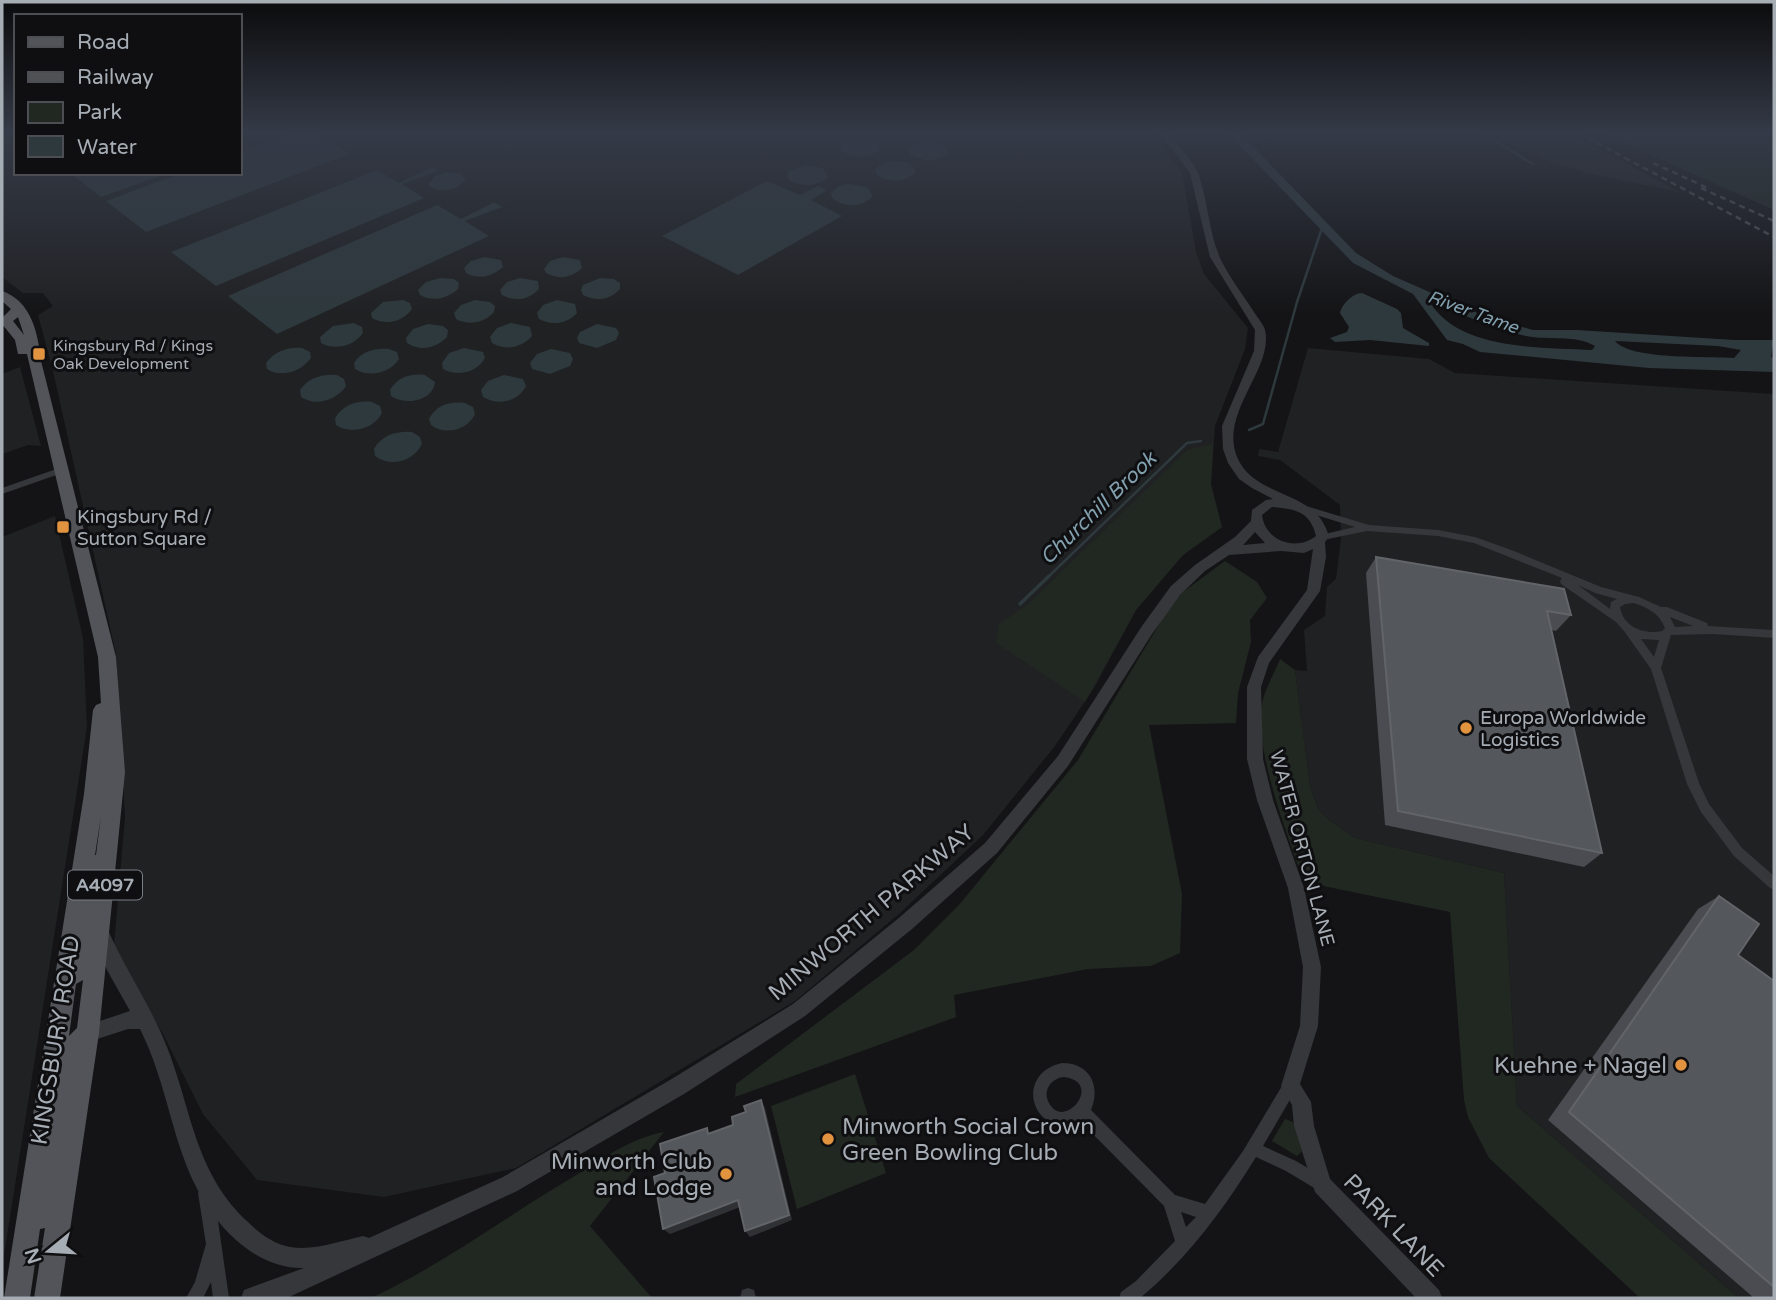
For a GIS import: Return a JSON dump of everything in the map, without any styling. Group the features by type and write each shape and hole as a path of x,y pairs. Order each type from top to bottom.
{"main road":[{"path":"2,295 20,308"},
{"path":"2,314 20,308"},
{"name":"KINGSBURY ROAD","path":"20,308 32,334 29,356 62,470 107,657 115,772 88,1033 47,1298"},
{"name":"KINGSBURY ROAD","path":"2,328 29,356"},
{"name":"KINGSBURY ROAD","path":"16,1298 94,794 107,657"},
{"path":"92,998 64,978 80,970 101,826 115,772"},
{"path":"24,1251 48,1187 68,1061 74,1047 88,1033"}],"street":[{"path":"1199,194 1215,257 1260,330 1259,351 1226,438 1229,453 1238,470 1251,484 1272,496 1369,528 1438,533 1475,540 1511,552 1599,590 1654,606 1713,630"},
{"path":"2,491 62,470"},
{"path":"1251,484 1256,498 1256,518 1262,534 1308,557 1319,569"},
{"path":"1256,518 1270,503 1302,507 1317,517 1322,528 1321,539"},
{"name":"MINWORTH PARKWAY","path":"252,1298 289,1286 510,1184 677,1087 799,1010 906,923 991,848 1063,761 1147,630 1176,590 1240,540 1256,518"},
{"path":"1224,551 1257,547 1310,547 1321,539 1369,528"},
{"name":"WATER ORTON LANE","path":"1127,1298 1184,1244 1209,1213 1290,1086 1309,1026 1312,967 1296,888 1265,800 1255,759 1254,687 1273,644 1313,590 1319,569 1321,539"},
{"path":"1551,571 1624,625 1650,637 1713,630 1774,634"},
{"path":"1633,599 1623,600 1615,606 1615,614 1656,668 1693,784 1705,807 1738,852 1774,884"},
{"path":"1654,606 1667,618 1667,633 1656,668"},
{"name":"MINWORTH PARKWAY","path":"100,931 110,962 158,1046 190,1153 205,1190 240,1230 265,1250 295,1258 381,1243"},
{"path":"88,1033 128,1020 144,1020"},
{"name":"PARK LANE","path":"1290,1086 1301,1102 1304,1126 1322,1185"},
{"path":"1082,1112 1170,1201 1184,1244"},
{"name":"PARK LANE","path":"1252,1148 1291,1166 1322,1185 1431,1298"},
{"path":"205,1190 220,1298"},
{"path":"1170,1201 1209,1213"},
{"path":"194,1298 202,1285 213,1244"}],"shaded area":[{"path":"2,194 1186,194 1196,252 1204,274 1248,328 1245,349 1215,426 1211,485 1222,527 1183,555 1158,580 1136,610 1094,688 1055,746 983,835 899,914 795,1001 516,1168 384,1197 257,1180 203,1114 162,1032 113,957 125,817 116,654 38,315 53,306 43,293 23,293 2,277"},
{"path":"1308,348 1429,359 1455,373 1774,394 1774,1298 1739,1298 1517,1106 1504,873 1355,838 1318,809 1310,786 1295,670 1307,671 1304,630 1325,616 1327,587 1336,579 1341,537 1340,505 1280,460 1258,456 1259,449 1278,452"},
{"path":"20,367 41,446 28,445 2,454 2,374"},
{"path":"55,516 83,638 87,727 2,1268 2,537"}],"green space":[{"path":"1738,194 1774,194 1774,210"},
{"path":"1213,444 1211,485 1222,527 1183,555 1136,610 1085,702 996,643 999,624 1027,605 1187,450"},
{"path":"1225,561 1257,582 1267,598 1250,620 1251,642 1238,693 1236,723 1149,725 1182,894 1180,953 1151,966 1088,969 954,995 956,1017 735,1097 736,1084 914,950 959,905 1078,760 1164,616 1183,592"},
{"path":"1280,659 1295,670 1310,786 1318,809 1329,820 1355,838 1504,873 1517,1106 1739,1298 1640,1298 1489,1158 1468,1117 1464,1100 1450,912 1304,882 1273,791 1262,740 1263,699"},
{"name":"Minworth Social Crown Green Bowling Club","path":"855,1074 886,1173 797,1209 771,1106"},
{"path":"1285,1119 1293,1122 1302,1151 1297,1156 1272,1141"},
{"path":"664,1132 590,1226 652,1298 371,1298 450,1255 619,1149"}],"water":[{"path":"126,194 246,194 146,232 106,201"},
{"path":"318,194 417,194 424,198 216,286 171,252"},
{"path":"743,194 821,194 811,200 842,216 738,275 662,236"},
{"path":"831,194 871,194 873,196 858,205 842,204 832,198"},
{"name":"River Tame","path":"1286,194 1299,194 1356,253 1393,276 1489,318 1533,330 1774,340 1771,357 1774,358 1774,372 1649,368 1480,352 1447,340 1413,294 1353,263","holes":["1429,301 1513,333 1579,340 1595,346 1592,350 1549,348 1480,338 1442,317","1615,341 1718,346 1741,350 1734,358 1670,356 1636,351"]},
{"path":"494,202 502,207 465,221 489,236 277,334 228,296 437,205 461,219"},
{"path":"484,257 501,260 503,267 485,276 466,273 464,268 471,261"},
{"path":"563,257 580,260 582,268 565,277 546,273 544,269 550,261"},
{"path":"440,278 454,279 459,283 458,289 440,298 420,295 418,290 426,282"},
{"path":"520,278 538,281 539,289 522,299 502,295 500,290 507,282"},
{"path":"600,278 614,279 620,283 620,289 603,299 583,295 583,285"},
{"path":"1362,293 1397,309 1401,313 1403,328 1429,343 1429,346 1370,340 1335,342 1330,338 1347,332 1349,327 1340,313 1343,306 1352,297"},
{"path":"403,300 410,303 412,309 399,320 382,322 372,318 371,313 383,302"},
{"path":"475,300 490,302 495,306 494,312 486,319 476,322 456,319 454,313 461,305"},
{"path":"557,300 575,304 577,313 569,320 559,323 539,319 537,313 543,305"},
{"path":"354,323 362,327 363,333 355,341 338,347 321,343 320,337 333,326"},
{"path":"511,323 530,327 532,336 513,347 492,343 490,337 497,328"},
{"path":"428,324 443,326 448,330 447,337 428,348 407,343 406,338 413,329"},
{"path":"597,324 616,328 619,333 616,340 597,348 579,343 577,338 580,332"},
{"path":"302,348 310,352 311,358 302,367 284,373 267,369 266,363 278,353"},
{"path":"464,348 483,352 485,358 477,367 466,372 454,373 443,369 442,363 449,353"},
{"path":"389,349 397,352 399,359 385,371 367,373 355,369 354,363 365,353"},
{"path":"551,349 570,353 573,359 570,366 550,374 532,369 530,363 537,354"},
{"path":"337,375 344,379 346,386 337,395 319,402 301,397 300,390 311,380"},
{"path":"410,375 425,375 435,382 429,394 411,401 391,396 390,390 400,379"},
{"path":"504,375 523,379 526,386 518,396 501,402 483,397 481,390 488,381"},
{"path":"372,402 380,406 382,413 374,423 355,430 336,425 335,418 346,407"},
{"path":"449,403 465,403 473,407 475,414 467,424 449,431 431,425 429,419 440,407"},
{"path":"400,432 412,432 420,437 422,444 414,455 395,462 381,460 375,456 374,449 385,437"}],"building":[{"name":"Europa Worldwide Logistics","path":"1376,557 1564,589 1571,615 1547,611 1602,853 1398,811"},
{"name":"Kuehne + Nagel","path":"1719,896 1759,924 1738,955 1774,981 1774,1287 1569,1112"},
{"name":"Minworth Club and Lodge","path":"761,1100 789,1215 745,1231 738,1200 663,1229 654,1177 665,1173 660,1144 707,1128 708,1134 733,1125 732,1117 746,1112 744,1106"}],"waterway":[{"name":"Churchill Brook","path":"1249,430 1263,424 1297,302 1322,228"},
{"name":"Churchill Brook","path":"1047,578 1187,443 1201,441"},
{"name":"Churchill Brook","path":"1020,604 1049,576"}],"railway":[{"path":"1692,194 1774,237"},
{"path":"1714,194 1774,221"}],"place":[{"name":"Kingsbury Rd / Kings Oak Development","path":"39,354"},
{"name":"Kingsbury Rd / Sutton Square","path":"63,527"},
{"name":"Europa Worldwide Logistics","path":"1466,728"},
{"name":"Kuehne + Nagel","path":"1681,1065"},
{"name":"Minworth Social Crown Green Bowling Club","path":"828,1139"},
{"name":"Minworth Club and Lodge","path":"726,1174"}]}
